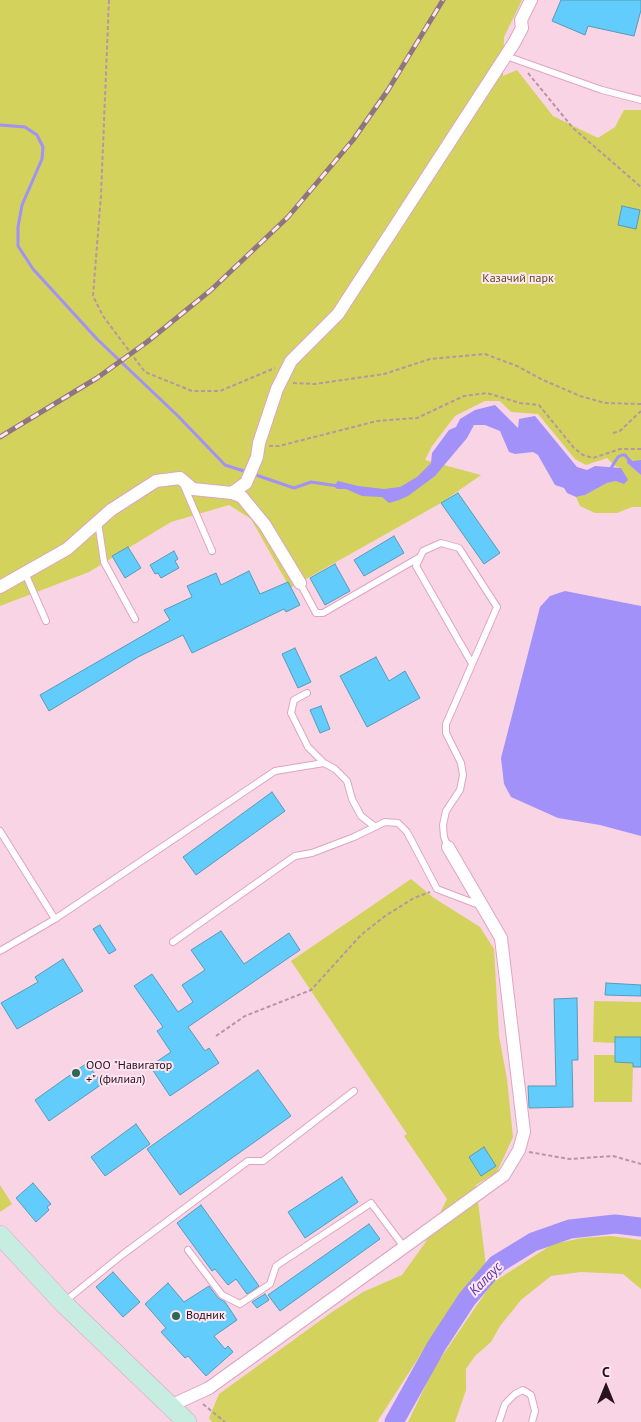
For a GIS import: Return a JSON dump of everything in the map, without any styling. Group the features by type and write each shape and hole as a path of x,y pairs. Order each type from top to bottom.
{"main road":[{"path":"0,1235 63,1303 186,1422"}],"street":[{"path":"232,493 246,483 257,457 282,379 291,361 338,314 506,56 522,28 521,20 531,0"},
{"path":"0,587 67,548 98,522 156,481 180,478 193,488 232,493 242,497 254,510 276,542 300,583"},
{"path":"170,1406 209,1388 504,1174 519,1150 524,1132 501,938 448,847"}],"lane":[{"path":"506,56 602,90 641,100"},
{"path":"180,478 212,551"},
{"path":"98,522 104,562 135,619"},
{"path":"448,847 444,837 443,825 446,811 460,790 463,775 460,763 446,733 446,724 471,662 497,607 459,548 441,543 423,551 416,566 421,578 471,662"},
{"path":"300,583 316,613 323,613 420,557"},
{"path":"25,573 46,621"},
{"path":"307,693 294,700 292,713 308,747 324,763 335,769 347,781 352,799 361,816 374,826"},
{"path":"0,951 55,919 274,771 324,763"},
{"path":"173,942 295,856 312,853 354,837 385,822 398,823 402,827 416,846 437,889 481,906"},
{"path":"0,830 55,919"},
{"path":"63,1303 122,1255 248,1161 263,1161 354,1090"},
{"path":"188,1250 222,1295 240,1304 270,1284 276,1266 371,1203 404,1247"},
{"path":"499,1422 505,1404 515,1394 523,1390 531,1395 535,1411 532,1422"}],"path":[{"path":"109,0 102,194 93,275 93,296 100,309 145,372 192,391 220,391 291,361"},
{"path":"519,61 540,90 573,128 641,187"},
{"path":"282,379 302,385 316,384 384,374 430,359 485,354 518,366 542,380 580,396 605,403 641,404"},
{"path":"259,447 279,446 377,421 417,418 464,396 486,393 520,404 539,405 574,448 583,455 593,458 620,449 641,449"},
{"path":"613,433 620,430 641,411"},
{"path":"216,1036 245,1016 312,990 356,941 373,926 414,898 437,889"},
{"path":"519,1150 570,1159 613,1156 641,1164"},
{"path":"203,1404 225,1422"}],"green space":[{"name":"Казачий парк","path":"0,0 522,0 504,37 503,76 517,70 553,116 598,138 615,127 624,110 641,110 641,460 627,463 641,475 641,507 632,507 617,513 595,513 580,506 576,497 616,481 621,468 615,466 607,458 586,465 575,459 538,414 511,412 500,401 485,401 455,416 432,446 425,460 481,475 441,503 290,588 251,519 229,505 171,522 89,572 0,606"},
{"path":"411,879 434,898 480,927 494,949 499,1036 507,1079 513,1137 497,1172 476,1185 486,1266 452,1306 377,1422 212,1422 209,1418 219,1394 332,1312 363,1292 402,1275 425,1243 447,1199 404,1136 407,1134 291,961"},
{"path":"594,1001 641,1002 641,1037 615,1037 615,1043 593,1042"},
{"path":"594,1055 615,1055 615,1062 633,1063 632,1102 594,1102"},
{"path":"0,1185 12,1204 0,1212"},
{"path":"611,1236 641,1240 641,1289 623,1274 581,1272 551,1276 521,1300 500,1326 491,1342 475,1356 466,1369 466,1390 455,1422 408,1422 434,1368 492,1283 553,1244 582,1238"}],"shaded area":[{"path":"495,405 518,428 519,419 535,416 577,467 587,470 595,466 621,468 628,480 624,484 616,481 607,483 585,495 576,497 567,493 564,488 555,485 538,455 533,452 515,454 509,452 500,431 485,425 474,425 467,438 435,476 408,496 399,500 389,503 382,497 362,496 346,489 337,489 334,486 338,481 384,489 400,487 417,477 431,463 432,453 449,430 456,427 460,419 475,410"},
{"path":"628,458 633,461 641,460 641,475 627,463"},
{"path":"565,591 641,606 641,836 600,825 558,818 511,797 504,784 501,758 540,607 550,596"}],"building":[{"path":"561,0 641,0 641,10 634,36 588,26 585,35 552,21"},
{"path":"622,206 640,210 636,229 618,225"},
{"path":"458,493 500,553 484,564 441,503"},
{"path":"394,536 404,553 364,576 354,560"},
{"path":"128,547 141,568 125,578 112,556"},
{"path":"174,551 178,559 175,561 179,568 161,578 158,573 155,574 150,565"},
{"path":"335,564 350,591 325,605 310,578"},
{"path":"249,571 260,594 288,582 300,605 286,612 284,609 192,653 183,635 138,657 49,711 40,695 170,620 164,610 192,597 187,586 216,573 221,585"},
{"path":"295,648 311,682 298,688 282,654"},
{"path":"376,657 389,681 405,671 420,698 367,727 340,676"},
{"path":"321,706 330,729 320,733 310,710"},
{"path":"272,792 285,811 196,875 183,857"},
{"path":"100,925 116,950 109,954 93,929"},
{"path":"221,931 244,964 289,933 300,950 188,1027 205,1051 209,1048 219,1063 170,1096 150,1066 171,1052 157,1031 163,1027 134,986 152,974 178,1012 193,1002 182,985 205,970 191,950"},
{"path":"63,959 83,991 17,1029 1,1003 38,982 35,977"},
{"path":"606,983 641,985 641,996 605,995"},
{"path":"577,998 578,1060 572,1060 573,1107 529,1108 528,1086 556,1086 554,999"},
{"path":"615,1037 641,1037 641,1067 633,1067 633,1063 615,1062"},
{"path":"87,1063 102,1084 49,1121 35,1100"},
{"path":"258,1070 291,1116 180,1195 147,1149"},
{"path":"136,1124 150,1144 105,1176 91,1157"},
{"path":"484,1147 496,1166 481,1176 469,1157"},
{"path":"342,1177 358,1202 305,1238 288,1212"},
{"path":"33,1183 51,1204 47,1207 49,1210 36,1222 16,1198"},
{"path":"201,1205 259,1286 247,1294 236,1279 228,1285 215,1269 212,1271 177,1223"},
{"path":"369,1224 380,1239 280,1311 268,1295"},
{"path":"113,1272 140,1302 123,1317 96,1287"},
{"path":"168,1283 184,1302 209,1286 218,1298 225,1302 237,1320 214,1336 225,1349 228,1346 233,1352 206,1376 188,1356 185,1358 161,1332 166,1328 145,1304"},
{"path":"265,1294 269,1300 257,1308 252,1302"}],"waterway":[{"path":"0,125 25,127 37,135 43,147 42,159 22,205 18,227 18,246 33,269 97,339 178,416 225,465 247,472"},
{"path":"611,468 618,457 622,455 625,455 630,461"},
{"path":"253,474 294,488 311,482 338,486"},
{"name":"Калаус","path":"394,1422 437,1345 467,1299 497,1264 533,1242 570,1229 615,1224 641,1227"}],"railway":[{"path":"0,437 97,378 147,342 211,290 288,217 353,140 388,90 443,0"}],"place":[{"name":"ООО \"Навигатор +\" (филиал)","path":"76,1073"},
{"name":"Водник","path":"176,1316"}]}
